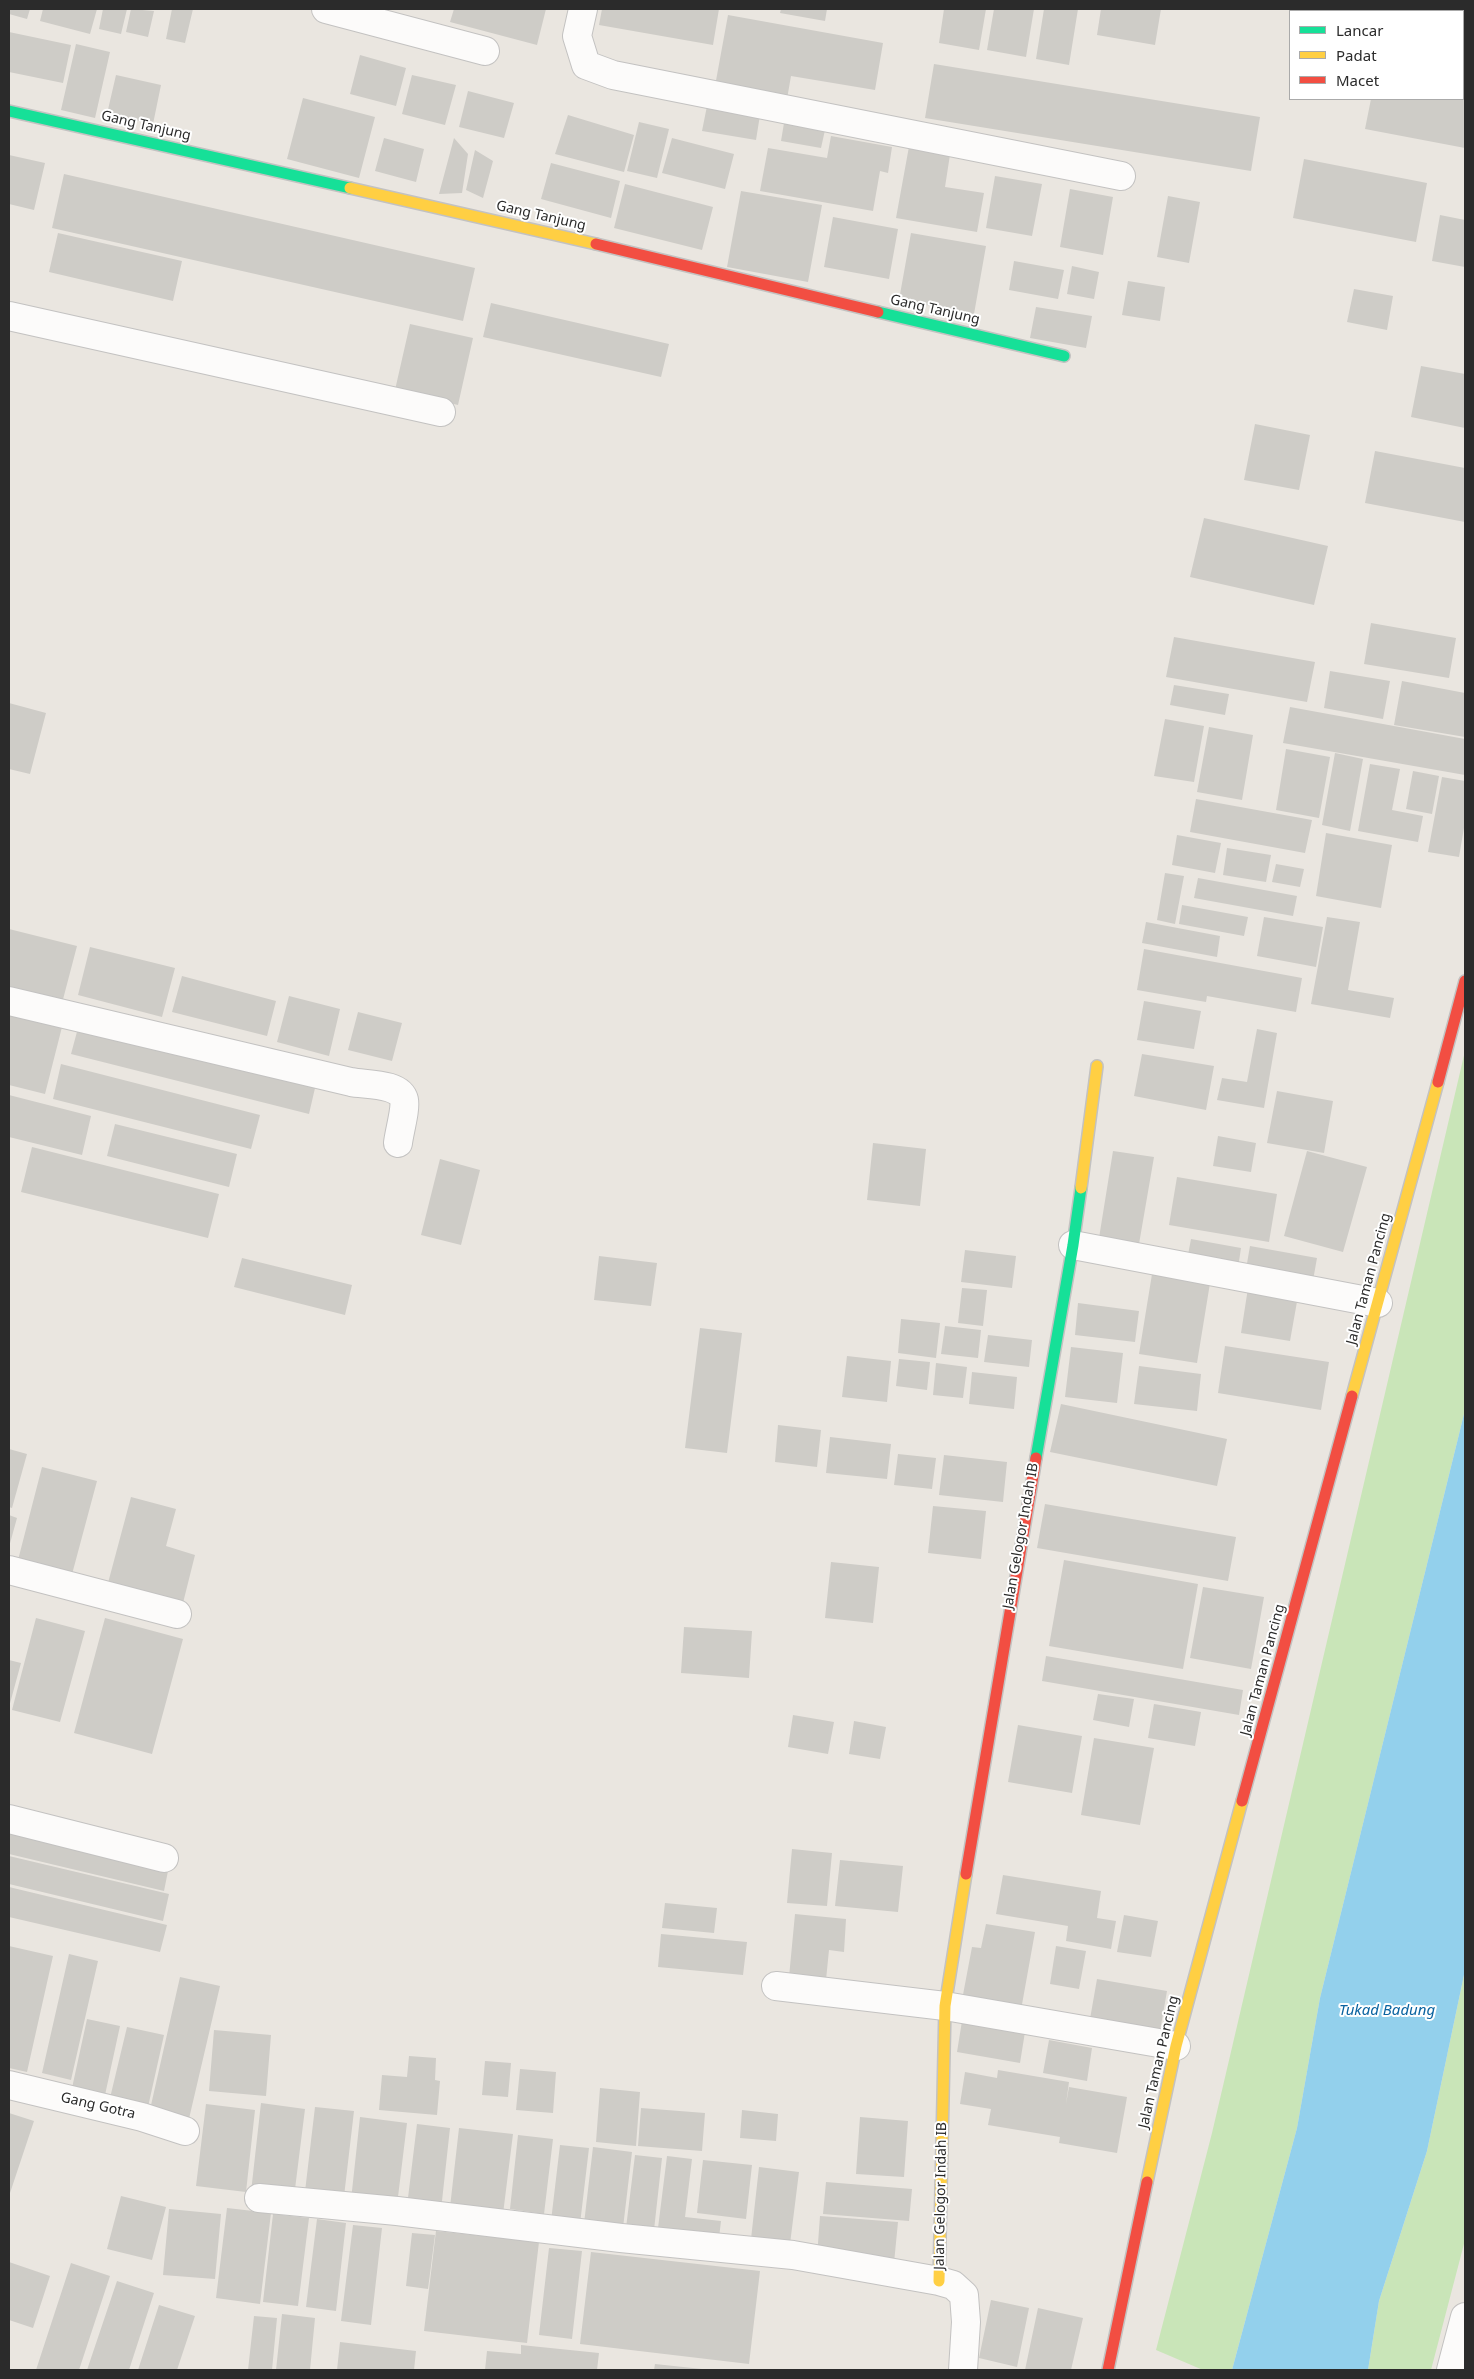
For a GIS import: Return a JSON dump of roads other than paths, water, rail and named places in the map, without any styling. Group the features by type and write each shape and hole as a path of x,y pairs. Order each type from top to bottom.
{"street":[{"path":"326,9 485,51"},
{"path":"583,9 577,36 586,65 613,74 1122,176"},
{"name":"Gang Tanjung","path":"9,111 519,226 1064,356"},
{"path":"9,316 441,412"},
{"name":"Jalan Taman Pancing","path":"1108,2370 1176,2046 1465,981"},
{"path":"9,1001 352,1082 393,1089 400,1093 405,1101 398,1143"},
{"name":"Jalan Gelogor Indah IB","path":"963,2370 966,2322 964,2295 953,2285 939,2281 945,2006 996,1686 1073,1245 1097,1066"},
{"path":"1073,1245 1378,1304"},
{"path":"9,1570 177,1614"},
{"path":"9,1819 164,1858"},
{"path":"776,1986 945,2006 1176,2046"},
{"name":"Gang Gotra","path":"9,2085 142,2117 185,2132"},
{"path":"259,2198 397,2211 621,2238 793,2255 939,2281"},
{"path":"1451,2370 1465,2316"}],"water":[{"name":"Tukad Badung","path":"1465,1410 1465,1970 1427,2151 1379,2301 1368,2370 1232,2370 1297,2128 1320,1998"}]}
